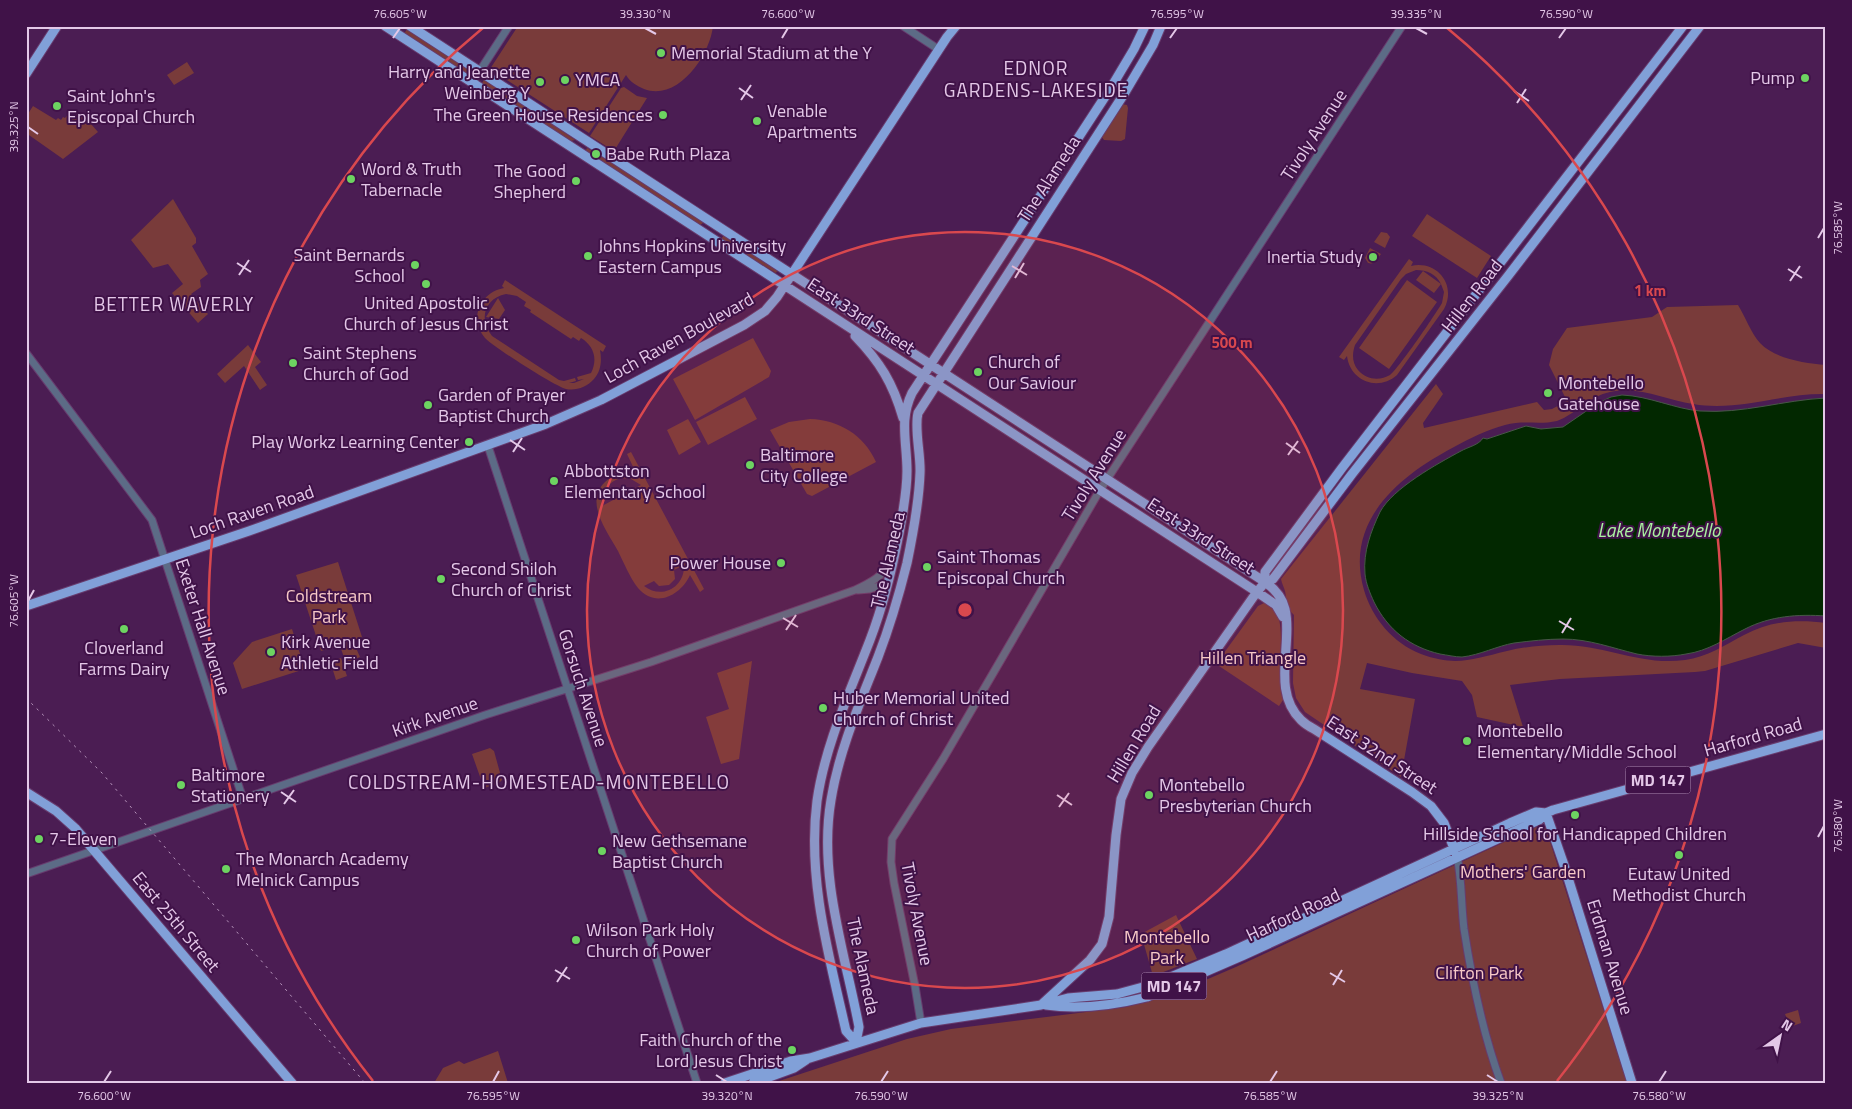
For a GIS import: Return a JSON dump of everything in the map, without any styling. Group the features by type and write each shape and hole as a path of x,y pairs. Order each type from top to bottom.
{"main road":[{"path":"26,74 57,26"},
{"name":"East 33rd Street","path":"385,26 1257,592 1276,605 1286,624"},
{"name":"East 33rd Street","path":"410,26 1266,582 1280,597 1285,609 1285,685 1289,700 1301,720"},
{"name":"Loch Raven Boulevard","path":"488,446 594,404 737,329 765,311 793,274 938,50 956,26"},
{"name":"The Alameda","path":"856,1042 846,1031 819,901 815,869 817,799 826,759 871,638 896,549 907,473 904,420 910,398 1112,86 1145,26"},
{"name":"The Alameda","path":"856,1042 860,1027 832,893 828,855 829,814 838,766 844,746 884,640 905,568 916,510 920,474 916,418 920,408 1124,94 1153,45 1161,26"},
{"name":"Hillen Road","path":"1266,582 1265,572 1342,468 1683,26"},
{"name":"Hillen Road","path":"1041,1005 1098,950 1108,926 1122,795 1132,773 1161,727 1257,592 1266,582 1274,579 1352,474 1508,276 1700,26"},
{"path":"838,321 868,350 887,375 904,420"},
{"name":"Loch Raven Road","path":"26,606 323,505 488,446"},
{"path":"888,583 897,578 905,568"},
{"name":"East 32nd Street","path":"1301,720 1431,806 1444,823 1456,852"},
{"name":"Harford Road","path":"1041,1005 1064,1008 1130,1001 1147,997 1244,955 1536,812 1546,813 1826,734"},
{"name":"East 25th Street","path":"26,792 68,820 292,1083"},
{"name":"Erdman Avenue","path":"1546,813 1632,1083"},
{"name":"Harford Road","path":"725,1083 790,1061 810,1058 921,1023 1041,1005 1068,998 1117,994 1154,984 1456,852"},
{"name":"Hillen Road","path":"1041,1005 1045,995 1052,986 1078,970"},
{"path":"1067,981 1064,989 1068,998"},
{"name":"Harford Road","path":"753,1083 794,1068 810,1058"}],"street":[{"path":"472,83 509,26"},
{"path":"903,26 938,50"},
{"name":"Tivoly Avenue","path":"921,1023 894,883 891,862 892,839 943,759 1100,490 1402,26"},
{"name":"Exeter Hall Avenue","path":"26,353 147,512 154,526 244,799"},
{"name":"Gorsuch Avenue","path":"488,446 698,1083"},
{"name":"Kirk Avenue","path":"26,874 485,715 568,689 855,590 876,579 884,572 891,562 896,549"},
{"name":"Kirk Avenue","path":"855,590 870,589 888,583"},
{"name":"Kirk Avenue","path":"870,589 885,593"},
{"name":"East 32nd Street","path":"1456,852 1462,913 1469,957 1488,1041 1501,1083"}],"green space":[{"name":"YMCA","path":"518,26 713,26 711,38 699,62 680,82 669,89 657,91 639,87 626,75 589,133 490,69"},
{"path":"408,28 469,69 468,72 465,74 403,35"},
{"path":"187,62 194,73 174,85 167,75"},
{"path":"484,80 511,95 575,140 571,141 496,95 482,83"},
{"path":"624,87 637,96 647,98 614,151 590,136 621,88"},
{"path":"1122,104 1127,105 1128,108 1125,139 1121,141 1104,140 1101,136"},
{"path":"33,106 56,120 58,118 61,120 63,117 65,118 72,109 98,132 63,159 26,133 26,117"},
{"path":"587,148 635,176 704,221 703,223 700,225 681,212 670,208 585,152"},
{"path":"173,199 196,238 196,243 192,246 208,274 200,280 201,287 191,294 208,314 198,323 172,293 183,284 168,264 153,268 131,240"},
{"path":"1427,214 1491,256 1477,278 1412,236"},
{"path":"1381,232 1387,233 1390,237 1385,248 1374,242"},
{"path":"725,233 779,268 776,273 720,241"},
{"path":"1370,248 1381,254 1376,261 1368,263 1365,258"},
{"path":"1409,259 1413,262 1411,266 1429,267 1442,276 1448,291 1444,309 1397,375 1382,383 1366,381 1353,372 1347,356 1344,360 1339,357","holes":["1416,270 1431,273 1437,278 1444,292 1442,303 1409,352 1390,375 1382,378 1369,378 1358,370 1353,358 1355,345 1406,274"]},
{"path":"1423,271 1441,284 1434,293 1416,280"},
{"path":"505,280 606,346 603,352 600,350 600,369 591,382 577,389 560,387 524,366 485,338 478,322 477,314 479,307 489,295 496,290 504,288 502,286","holes":["506,294 517,296 526,302 524,306 531,310 530,312 571,339 573,337 579,341 581,338 589,345 594,353 591,373 577,377 578,380 584,379 574,383 569,383 576,381 575,378 564,381 559,380 492,336 485,323 486,310 489,305 499,296"]},
{"path":"1407,280 1437,302 1389,369 1359,348"},
{"path":"498,298 505,310 499,319 486,317"},
{"path":"1738,305 1754,334 1766,348 1790,359 1826,365 1826,394 1809,394 1743,404 1710,406 1631,390 1620,390 1596,397 1557,421 1512,424 1479,434 1414,472 1396,487 1381,504 1369,522 1362,543 1360,565 1364,590 1378,620 1401,643 1421,654 1444,660 1474,659 1520,648 1559,645 1591,648 1652,660 1685,660 1723,647 1754,630 1794,621 1826,623 1826,648 1798,643 1705,671 1560,679 1510,685 1523,727 1477,717 1472,695 1462,681 1367,663 1360,689 1415,699 1401,777 1305,712 1296,698 1293,683 1294,615 1288,607 1281,579 1436,384 1443,394 1423,423 1424,428 1537,402 1544,410 1552,409 1567,401 1549,365 1553,349 1567,328 1652,317 1667,307"},
{"path":"753,338 771,371 769,377 695,420 673,379"},
{"path":"248,345 261,362 255,367 267,385 260,390 244,366 225,383 217,374"},
{"path":"745,397 757,419 708,445 696,422"},
{"path":"688,419 701,442 679,455 667,430"},
{"path":"810,419 831,422 849,431 865,444 876,462 812,496 807,494 770,430 789,422"},
{"path":"631,452 704,589 700,592 690,575 681,588 667,597 660,598 652,598 645,594 632,580 604,526 597,507 599,490 608,479 616,475 637,475 627,454","holes":["621,478 631,479 641,485 602,506 602,496 606,488 612,482","684,565 681,580 671,589 658,592 644,586 654,581 659,586 669,585 675,579 674,570"]},
{"name":"Coldstream Park","path":"338,562 362,637 353,641 360,657 346,663 340,646 352,641 321,651 296,575"},
{"name":"Hillen Triangle","path":"1264,603 1276,611 1281,630 1280,678 1283,700 1279,706 1216,664 1258,606"},
{"name":"Kirk Avenue Athletic Field","path":"292,629 305,669 242,689 233,663 252,642"},
{"path":"341,658 347,676 336,680 330,661"},
{"path":"752,661 739,759 721,764 706,717 729,709 717,673"},
{"path":"490,748 494,751 502,780 498,784 484,788 472,754"},
{"name":"Clifton Park","path":"1539,826 1546,829 1627,1083 773,1083 907,1039 951,1029 1126,1007 1150,1000 1196,984 1242,964"},
{"name":"Montebello Park","path":"1176,915 1197,959 1153,976 1141,934"},
{"path":"1798,1010 1801,1023 1790,1027 1785,1014"},
{"path":"498,1051 508,1083 434,1083 443,1068 459,1061 464,1064"}],"water":[{"name":"Lake Montebello","path":"1622,395 1700,411 1732,411 1826,398 1826,616 1805,615 1764,621 1702,650 1668,656 1643,655 1591,642 1563,639 1514,643 1457,657 1419,647 1393,629 1374,602 1365,574 1368,542 1380,512 1386,503 1405,486 1428,470 1476,444 1483,438 1487,439 1526,426 1541,429 1563,427 1598,403 1611,397"}],"railway":[{"path":"26,698 102,773 365,1083"}],"place":[{"name":"Memorial Stadium at the Y","path":"661,53"},
{"name":"Pump","path":"1805,78"},
{"name":"YMCA","path":"565,80"},
{"name":"Harry and Jeanette Weinberg Y","path":"540,82"},
{"name":"Saint John's Episcopal Church","path":"57,106"},
{"name":"The Green House Residences","path":"663,115"},
{"name":"Venable Apartments","path":"757,121"},
{"name":"Babe Ruth Plaza","path":"596,154"},
{"name":"Word & Truth Tabernacle","path":"351,179"},
{"name":"The Good Shepherd","path":"576,181"},
{"name":"Johns Hopkins University Eastern Campus","path":"588,256"},
{"name":"Inertia Study","path":"1373,257"},
{"name":"Saint Bernards School","path":"415,265"},
{"name":"United Apostolic Church of Jesus Christ","path":"426,284"},
{"name":"Saint Stephens Church of God","path":"293,363"},
{"name":"Church of Our Saviour","path":"978,372"},
{"name":"Montebello Gatehouse","path":"1548,393"},
{"name":"Garden of Prayer Baptist Church","path":"428,405"},
{"name":"Play Workz Learning Center","path":"469,442"},
{"name":"Baltimore City College","path":"750,465"},
{"name":"Abbottston Elementary School","path":"554,481"},
{"name":"Power House","path":"781,563"},
{"name":"Saint Thomas Episcopal Church","path":"927,567"},
{"name":"Second Shiloh Church of Christ","path":"441,579"},
{"name":"Cloverland Farms Dairy","path":"124,629"},
{"name":"Kirk Avenue Athletic Field","path":"271,652"},
{"name":"Huber Memorial United Church of Christ","path":"823,708"},
{"name":"Montebello Elementary/Middle School","path":"1467,741"},
{"name":"Baltimore Stationery","path":"181,785"},
{"name":"Montebello Presbyterian Church","path":"1149,795"},
{"name":"Hillside School for Handicapped Children","path":"1575,815"},
{"name":"7-Eleven","path":"39,839"},
{"name":"New Gethsemane Baptist Church","path":"602,851"},
{"name":"Eutaw United Methodist Church","path":"1679,855"},
{"name":"The Monarch Academy Melnick Campus","path":"226,869"},
{"name":"Wilson Park Holy Church of Power","path":"576,940"},
{"name":"Faith Church of the Lord Jesus Christ","path":"792,1050"}],"district":[{"name":"EDNOR GARDENS-LAKESIDE","path":"1036,79"},
{"name":"BETTER WAVERLY","path":"174,304"},
{"name":"COLDSTREAM-HOMESTEAD-MONTEBELLO","path":"539,782"}],"park label":[{"name":"Mothers' Garden","path":"1523,872"}]}
